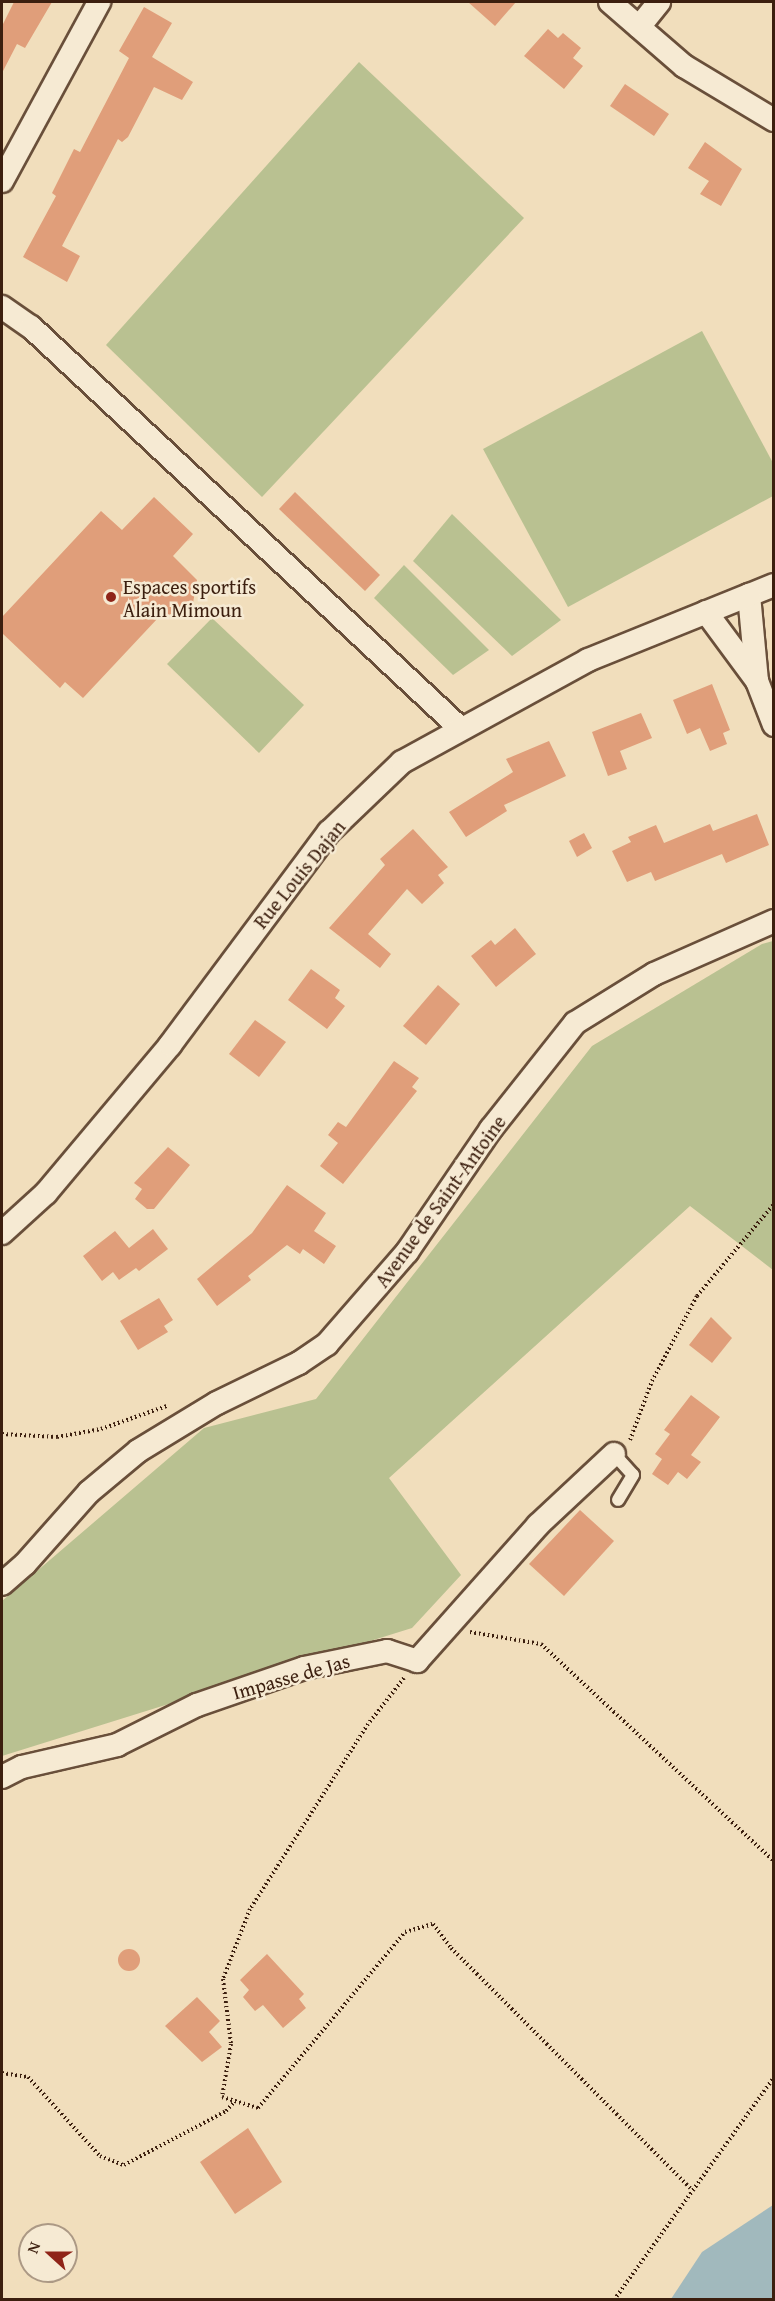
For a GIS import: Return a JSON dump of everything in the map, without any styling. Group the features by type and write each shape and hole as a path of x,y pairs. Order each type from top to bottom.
{"street":[{"path":"2,182 99,2"},
{"path":"610,2 684,66 774,120"},
{"path":"639,27 659,2"},
{"path":"2,307 31,327 460,728"},
{"name":"Rue Louis Dajan","path":"2,1233 46,1193 170,1045 329,832 402,762 460,728 588,660 774,585"},
{"path":"749,595 757,681"},
{"path":"706,612 757,681 774,725"},
{"name":"Avenue de Saint-Antoine","path":"2,1584 25,1564 89,1492 138,1451 217,1403 299,1363 327,1344 407,1252 491,1129 575,1023 654,974 774,921"},
{"path":"417,1661 538,1525 614,1454"},
{"name":"Impasse de Jas","path":"2,1777 22,1767 117,1745 197,1705 304,1668 387,1651 417,1661"}],"lane":[{"path":"614,1454 633,1475 618,1500"}],"path":[{"path":"614,1454 629,1443 652,1382 697,1296 774,1204"},
{"path":"2,1434 57,1437 100,1429 178,1402"},
{"path":"448,1628 541,1644 774,1861"},
{"path":"417,1661 368,1724 250,1908 223,1979 231,2044 222,2097 258,2108 405,1932 433,1924 451,1948 690,2188"},
{"path":"2,2073 28,2077 100,2156 124,2165 226,2112 235,2101"},
{"path":"614,2300 674,2219 690,2188 774,2077"}],"green space":[{"path":"359,62 524,218 262,497 106,345"},
{"path":"702,331 773,463 773,496 568,607 483,449"},
{"path":"452,514 561,620 512,656 413,561"},
{"path":"404,565 489,650 453,675 374,598"},
{"path":"212,618 304,705 259,753 167,664"},
{"path":"773,941 773,1270 690,1206 389,1478 461,1575 412,1628 2,1756 2,1601 204,1428 316,1399 592,1046 762,944"}],"water":[{"path":"773,2205 773,2299 671,2299 702,2252"}],"building":[{"path":"14,2 52,2 25,48 17,44 2,73 2,26"},
{"path":"468,2 516,2 495,26"},
{"path":"144,7 172,23 152,57 193,82 182,100 154,87 128,137 122,142 118,139 62,246 80,256 67,282 23,257 56,196 52,193 74,149 80,152 129,58 119,51"},
{"path":"548,29 558,38 563,33 581,48 573,58 583,66 564,89 524,56"},
{"path":"625,84 669,114 654,136 610,106"},
{"path":"705,142 742,169 721,206 700,194 709,181 688,168"},
{"path":"295,492 380,575 365,591 279,509"},
{"path":"154,497 193,534 173,556 197,580 192,609 158,618 83,698 65,682 60,688 2,633 2,617 101,511 122,530"},
{"path":"712,684 730,730 723,733 727,744 710,751 700,728 687,734 673,700"},
{"path":"641,713 652,738 620,751 627,769 608,776 592,732"},
{"path":"549,741 566,776 504,805 507,811 466,837 449,812 513,772 506,759"},
{"path":"757,814 769,845 726,863 722,854 655,881 651,872 627,882 612,851 631,842 628,837 656,825 664,843 710,824 713,831"},
{"path":"413,829 448,867 438,875 444,883 422,904 407,889 368,934 391,954 380,968 329,928 385,865 380,859"},
{"path":"584,833 592,848 577,857 569,841"},
{"path":"515,928 536,954 496,987 471,956 491,940 495,945"},
{"path":"311,969 340,990 335,998 345,1006 327,1029 288,1000"},
{"path":"438,985 460,1004 426,1045 403,1026"},
{"path":"255,1020 286,1042 259,1077 229,1054"},
{"path":"394,1061 419,1078 412,1087 417,1091 343,1184 320,1166 338,1143 328,1135 338,1122 346,1127"},
{"path":"168,1147 190,1165 154,1209 147,1209 135,1199 142,1189 134,1183"},
{"path":"287,1185 326,1213 314,1231 336,1246 324,1264 303,1249 300,1254 287,1245 248,1276 251,1280 217,1306 197,1279 252,1233"},
{"path":"153,1229 168,1249 139,1271 136,1268 119,1280 113,1272 102,1281 83,1256 115,1231 129,1248"},
{"path":"159,1298 173,1320 164,1326 168,1332 138,1350 120,1321"},
{"path":"711,1317 732,1338 712,1363 689,1345"},
{"path":"691,1395 720,1417 691,1455 701,1462 687,1479 678,1472 668,1485 652,1474 662,1459 655,1454 670,1434 664,1430"},
{"path":"580,1510 614,1541 564,1596 529,1564"},
{"path":"129,1949 137,1952 140,1960 137,1968 129,1971 121,1968 118,1960 121,1952"},
{"path":"267,1954 304,1994 299,1999 306,2008 283,2028 263,2005 255,2011 243,1997 249,1990 240,1980"},
{"path":"197,1997 220,2021 209,2032 222,2047 202,2062 165,2026"},
{"path":"248,2128 282,2182 235,2214 200,2162"}],"place":[{"name":"Espaces sportifs Alain Mimoun","path":"111,597"}]}
